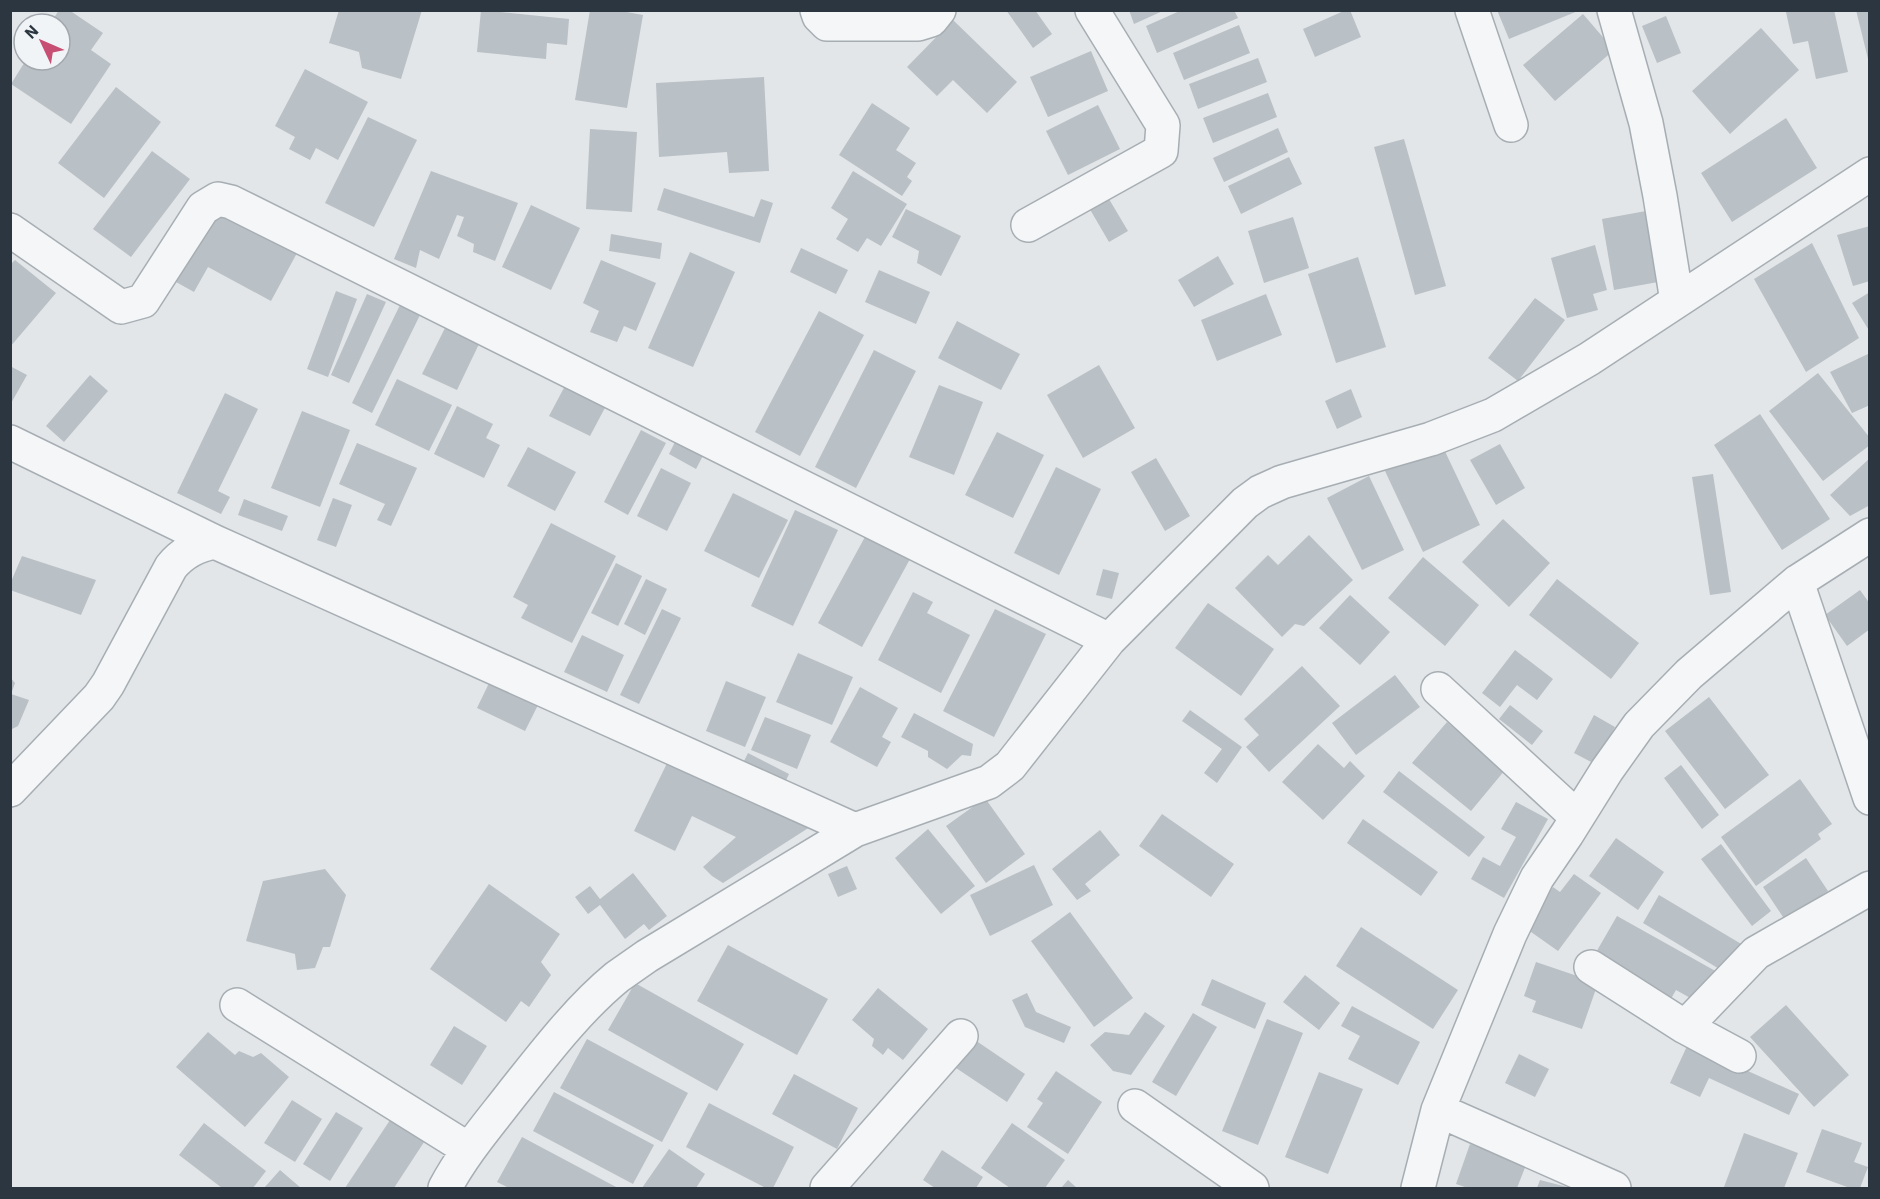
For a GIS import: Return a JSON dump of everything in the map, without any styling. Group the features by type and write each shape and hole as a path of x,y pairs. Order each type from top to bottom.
{"street":[{"path":"817,10 826,24 918,24 931,20 939,10"},
{"path":"1028,225 1161,151 1163,125 1092,10"},
{"path":"1472,10 1511,125"},
{"path":"1614,10 1646,123 1677,301"},
{"path":"446,1188 468,1149 561,1034 597,995 618,977 647,956 855,830 989,782 999,776 1011,766 1109,640 1245,503 1260,492 1282,482 1431,439 1493,414 1589,358 1869,174"},
{"path":"10,230 121,307 143,301 203,208 218,199 231,202 1109,640"},
{"path":"10,442 215,542 855,830"},
{"path":"1418,1188 1438,1110 1510,934 1537,878 1607,770 1639,725 1689,674 1797,582 1869,535"},
{"path":"10,790 99,697 171,567 177,560 205,544 215,542"},
{"path":"1797,582 1869,798"},
{"path":"1438,689 1577,818"},
{"path":"1685,1027 1756,953 1869,888"},
{"path":"1591,967 1685,1027 1739,1056"},
{"path":"237,1005 468,1149"},
{"path":"827,1188 961,1036"},
{"path":"1135,1106 1252,1188"},
{"path":"1438,1110 1614,1188"}],"building":[{"path":"69,10 72,12 58,12"},
{"path":"339,10 422,10 401,79 362,68 359,52 329,43"},
{"path":"481,10 569,19 567,45 547,43 546,59 477,52"},
{"path":"590,10 616,10 643,15 627,108 575,100"},
{"path":"1006,10 1035,10 1052,34 1033,48"},
{"path":"1129,10 1165,10 1134,24"},
{"path":"1182,10 1234,10 1238,18 1157,53 1146,26"},
{"path":"1350,10 1361,37 1315,57 1303,29"},
{"path":"1497,10 1578,10 1578,11 1509,39"},
{"path":"1834,10 1848,72 1816,79 1808,41 1793,44 1786,12"},
{"path":"1856,10 1870,10 1869,63"},
{"path":"72,12 103,33 91,50 111,64 71,124 11,84 18,72 72,72"},
{"path":"1583,14 1614,50 1555,101 1523,65"},
{"path":"1666,16 1681,53 1657,63 1642,26"},
{"path":"953,20 1017,82 987,113 953,80 937,96 907,67"},
{"path":"1239,25 1250,53 1184,80 1173,53"},
{"path":"1761,28 1799,70 1730,134 1692,91"},
{"path":"1091,51 1108,91 1048,117 1030,77"},
{"path":"1258,58 1267,82 1198,109 1189,84"},
{"path":"305,69 368,102 338,160 316,148 310,160 289,149 295,137 275,126"},
{"path":"764,77 769,171 729,173 727,152 659,157 656,83"},
{"path":"116,87 161,122 104,198 58,163"},
{"path":"1268,93 1277,117 1213,143 1203,118"},
{"path":"872,103 910,128 896,150 916,163 907,177 912,181 902,196 839,155"},
{"path":"1098,105 1120,149 1068,175 1046,131"},
{"path":"368,117 417,140 374,227 325,203"},
{"path":"1786,118 1817,168 1732,222 1701,173"},
{"path":"1278,128 1288,152 1224,182 1213,158"},
{"path":"590,129 637,132 632,212 586,209"},
{"path":"1404,139 1446,286 1415,295 1374,147"},
{"path":"152,151 190,179 131,257 93,229"},
{"path":"1289,157 1302,184 1241,214 1228,186"},
{"path":"431,171 518,203 495,261 473,252 474,244 457,236 464,217 457,215 439,259 420,250 416,268 394,259"},
{"path":"853,171 907,204 881,246 867,238 858,252 836,239 848,219 831,208"},
{"path":"664,188 754,217 761,199 773,203 760,243 657,210"},
{"path":"1106,194 1128,231 1109,242 1088,206"},
{"path":"531,205 580,228 551,290 502,267"},
{"path":"216,209 297,253 271,301 208,267 194,292 176,282"},
{"path":"906,209 961,236 941,276 917,263 919,251 892,237"},
{"path":"1646,211 1658,282 1614,290 1602,219"},
{"path":"1293,217 1309,268 1264,283 1248,231"},
{"path":"1870,226 1870,281 1853,286 1837,235"},
{"path":"611,234 662,243 660,259 609,251"},
{"path":"1812,243 1859,338 1806,372 1754,279"},
{"path":"1595,245 1607,290 1593,294 1598,310 1567,318 1551,258"},
{"path":"801,248 848,270 836,294 790,272"},
{"path":"690,252 735,272 693,367 648,348"},
{"path":"1218,256 1234,284 1194,307 1178,280"},
{"path":"1358,257 1386,347 1336,363 1308,274"},
{"path":"15,260 56,293 10,347 10,265"},
{"path":"601,260 656,283 636,331 624,326 617,342 590,332 599,311 583,303"},
{"path":"879,270 930,292 916,324 865,302"},
{"path":"336,291 357,299 328,377 307,369"},
{"path":"1870,292 1870,332 1852,303"},
{"path":"367,294 386,302 349,383 331,375"},
{"path":"1266,294 1282,335 1217,361 1201,320"},
{"path":"1535,298 1565,320 1518,381 1488,358"},
{"path":"400,305 420,315 372,413 352,403"},
{"path":"819,311 864,335 800,456 755,432"},
{"path":"957,321 1020,354 1001,390 938,358"},
{"path":"445,328 479,344 457,390 422,374"},
{"path":"874,350 916,371 856,488 815,467"},
{"path":"1870,353 1870,405 1852,413 1830,372"},
{"path":"1099,365 1135,428 1083,458 1047,395"},
{"path":"10,366 27,375 10,405"},
{"path":"1818,373 1870,438 1870,445 1823,481 1769,411"},
{"path":"90,375 108,391 64,442 46,426"},
{"path":"397,379 452,405 429,451 375,425"},
{"path":"566,384 607,404 590,436 549,416"},
{"path":"939,385 983,402 954,475 909,457"},
{"path":"1351,389 1362,417 1337,429 1325,401"},
{"path":"225,393 258,409 218,491 230,497 221,514 177,493"},
{"path":"457,406 493,424 486,438 500,445 484,478 434,454"},
{"path":"302,411 350,430 320,507 271,488"},
{"path":"1760,414 1830,519 1782,550 1714,445"},
{"path":"641,430 666,443 628,515 604,502"},
{"path":"997,432 1044,455 1013,518 965,495"},
{"path":"678,436 706,450 696,469 669,454"},
{"path":"357,443 417,468 391,526 377,520 385,504 339,484"},
{"path":"1441,443 1480,525 1423,552 1385,471"},
{"path":"1500,444 1525,488 1496,505 1470,460"},
{"path":"528,447 576,472 555,511 507,486"},
{"path":"1156,458 1190,516 1165,531 1131,472"},
{"path":"1870,458 1870,505 1850,516 1830,495"},
{"path":"1056,467 1101,489 1059,575 1014,553"},
{"path":"661,468 691,483 667,531 637,516"},
{"path":"1713,474 1731,592 1710,595 1692,477"},
{"path":"1369,476 1404,550 1362,570 1327,498"},
{"path":"733,493 788,520 759,578 704,551"},
{"path":"333,498 352,505 336,547 317,540"},
{"path":"244,499 288,516 282,531 238,515"},
{"path":"795,510 838,530 793,626 751,606"},
{"path":"1503,519 1550,563 1509,607 1462,562"},
{"path":"551,523 616,556 572,643 521,618 528,605 513,597"},
{"path":"866,535 910,559 862,647 818,623"},
{"path":"1309,535 1353,580 1304,626 1295,624 1282,637 1235,588 1268,555 1278,565"},
{"path":"22,556 96,580 81,615 10,590 10,584"},
{"path":"1423,557 1479,605 1445,646 1388,598"},
{"path":"616,563 642,576 618,626 591,613"},
{"path":"1103,569 1119,573 1112,599 1096,595"},
{"path":"646,579 667,589 645,635 624,624"},
{"path":"1557,579 1639,643 1611,679 1529,615"},
{"path":"1860,590 1870,604 1870,629 1847,646 1825,615"},
{"path":"913,592 933,602 927,613 970,635 941,693 878,660"},
{"path":"1350,595 1390,632 1360,665 1319,628"},
{"path":"1208,603 1274,649 1241,696 1175,648"},
{"path":"662,609 681,618 639,704 620,695"},
{"path":"995,609 1046,634 994,737 943,711"},
{"path":"582,635 624,655 607,692 564,672"},
{"path":"1515,650 1553,679 1537,700 1517,685 1500,707 1482,693"},
{"path":"798,653 853,677 832,725 776,702"},
{"path":"1302,666 1340,706 1269,772 1246,747 1259,735 1244,719"},
{"path":"1395,675 1420,707 1356,755 1332,723"},
{"path":"10,677 15,683 11,694 29,700 18,726 10,730"},
{"path":"491,679 539,703 525,731 477,708"},
{"path":"726,681 766,697 745,747 706,731"},
{"path":"860,687 898,708 882,737 891,742 877,767 830,742"},
{"path":"1709,697 1769,775 1725,809 1665,731"},
{"path":"1510,705 1543,731 1532,745 1499,719"},
{"path":"1190,710 1242,747 1217,783 1204,773 1222,749 1182,721"},
{"path":"914,713 973,744 971,756 962,755 947,769 928,757 928,751 901,737"},
{"path":"1594,715 1615,727 1595,764 1574,753"},
{"path":"765,717 811,735 797,769 751,750"},
{"path":"1447,722 1505,770 1471,811 1412,763"},
{"path":"1318,744 1344,768 1350,761 1365,776 1323,820 1282,782"},
{"path":"748,753 789,774 780,793 738,773"},
{"path":"670,757 813,825 723,883 703,867 736,837 692,816 675,851 634,831"},
{"path":"1681,765 1719,815 1702,829 1664,778"},
{"path":"1399,771 1485,837 1469,857 1383,792"},
{"path":"1800,779 1832,824 1818,834 1821,839 1756,886 1721,837"},
{"path":"985,798 1025,854 986,883 946,826"},
{"path":"1516,802 1548,819 1504,898 1471,879 1483,857 1500,866 1516,837 1501,829"},
{"path":"1162,814 1234,864 1211,897 1139,846"},
{"path":"1363,819 1438,872 1421,896 1347,843"},
{"path":"928,829 975,886 941,914 895,858"},
{"path":"1100,830 1120,855 1085,884 1091,891 1077,900 1052,869"},
{"path":"1616,838 1664,872 1638,910 1589,876"},
{"path":"1721,844 1771,911 1752,926 1701,859"},
{"path":"1806,858 1828,891 1785,920 1763,887"},
{"path":"1034,865 1053,905 990,936 970,895"},
{"path":"847,866 857,889 838,897 828,874"},
{"path":"325,869 346,895 330,947 323,947 315,968 297,970 295,954 246,941 263,881"},
{"path":"633,873 667,916 649,930 644,924 625,939 600,905 588,914 575,897 590,886 600,899"},
{"path":"1574,874 1601,893 1558,951 1524,927 1553,887 1560,892"},
{"path":"489,884 560,934 541,962 551,975 529,1007 521,1001 506,1022 430,969"},
{"path":"1659,895 1743,945 1726,973 1643,923"},
{"path":"1070,912 1133,998 1094,1027 1031,941"},
{"path":"1617,916 1719,973 1701,1004 1676,990 1668,1004 1591,961"},
{"path":"1361,927 1458,990 1433,1029 1336,966"},
{"path":"728,945 828,999 797,1055 697,1001"},
{"path":"1536,962 1598,983 1582,1029 1532,1012 1536,1001 1524,996"},
{"path":"1305,975 1340,1003 1319,1030 1283,1002"},
{"path":"1212,979 1266,1003 1255,1029 1201,1005"},
{"path":"635,983 744,1044 717,1091 608,1030"},
{"path":"878,988 928,1029 903,1060 888,1048 883,1055 872,1046 874,1039 852,1020"},
{"path":"1027,993 1036,1012 1071,1027 1064,1043 1025,1027 1012,1000"},
{"path":"1786,1005 1849,1075 1814,1107 1750,1037"},
{"path":"1352,1006 1420,1042 1398,1085 1348,1059 1360,1036 1341,1026"},
{"path":"1145,1012 1165,1026 1131,1075 1113,1071 1090,1045 1105,1032 1129,1035"},
{"path":"1193,1013 1217,1027 1176,1096 1152,1082"},
{"path":"1267,1019 1303,1033 1258,1145 1222,1131"},
{"path":"454,1026 487,1046 462,1085 430,1065"},
{"path":"208,1032 235,1055 239,1051 253,1057 261,1053 289,1077 245,1127 176,1067"},
{"path":"972,1038 1025,1074 1007,1102 953,1066"},
{"path":"587,1039 688,1093 662,1142 560,1088"},
{"path":"1688,1044 1799,1094 1789,1115 1709,1078 1700,1097 1670,1083"},
{"path":"1519,1054 1549,1069 1535,1097 1505,1083"},
{"path":"1056,1071 1102,1102 1068,1154 1027,1127 1043,1103 1037,1099"},
{"path":"1319,1072 1363,1089 1328,1174 1285,1157"},
{"path":"794,1074 858,1108 837,1149 772,1114"},
{"path":"554,1092 654,1145 633,1184 533,1131"},
{"path":"292,1100 322,1119 295,1162 264,1143"},
{"path":"709,1103 794,1147 773,1188 766,1188 686,1147"},
{"path":"336,1112 363,1128 330,1181 303,1164"},
{"path":"394,1114 428,1136 394,1188 345,1188"},
{"path":"204,1123 266,1171 253,1188 222,1188 179,1155"},
{"path":"1012,1123 1065,1160 1045,1188 1010,1188 981,1168"},
{"path":"1822,1129 1862,1143 1854,1162 1868,1167 1860,1188 1850,1188 1806,1172"},
{"path":"1744,1133 1798,1153 1784,1188 1724,1187"},
{"path":"522,1137 618,1188 509,1188 497,1182"},
{"path":"1470,1144 1526,1165 1517,1188 1468,1188 1456,1184"},
{"path":"669,1149 705,1174 696,1188 642,1188"},
{"path":"942,1150 983,1177 976,1188 935,1188 923,1180"},
{"path":"280,1170 301,1188 264,1188"},
{"path":"1068,1180 1077,1188 1061,1188"},
{"path":"1540,1180 1571,1188 1537,1188"}]}
